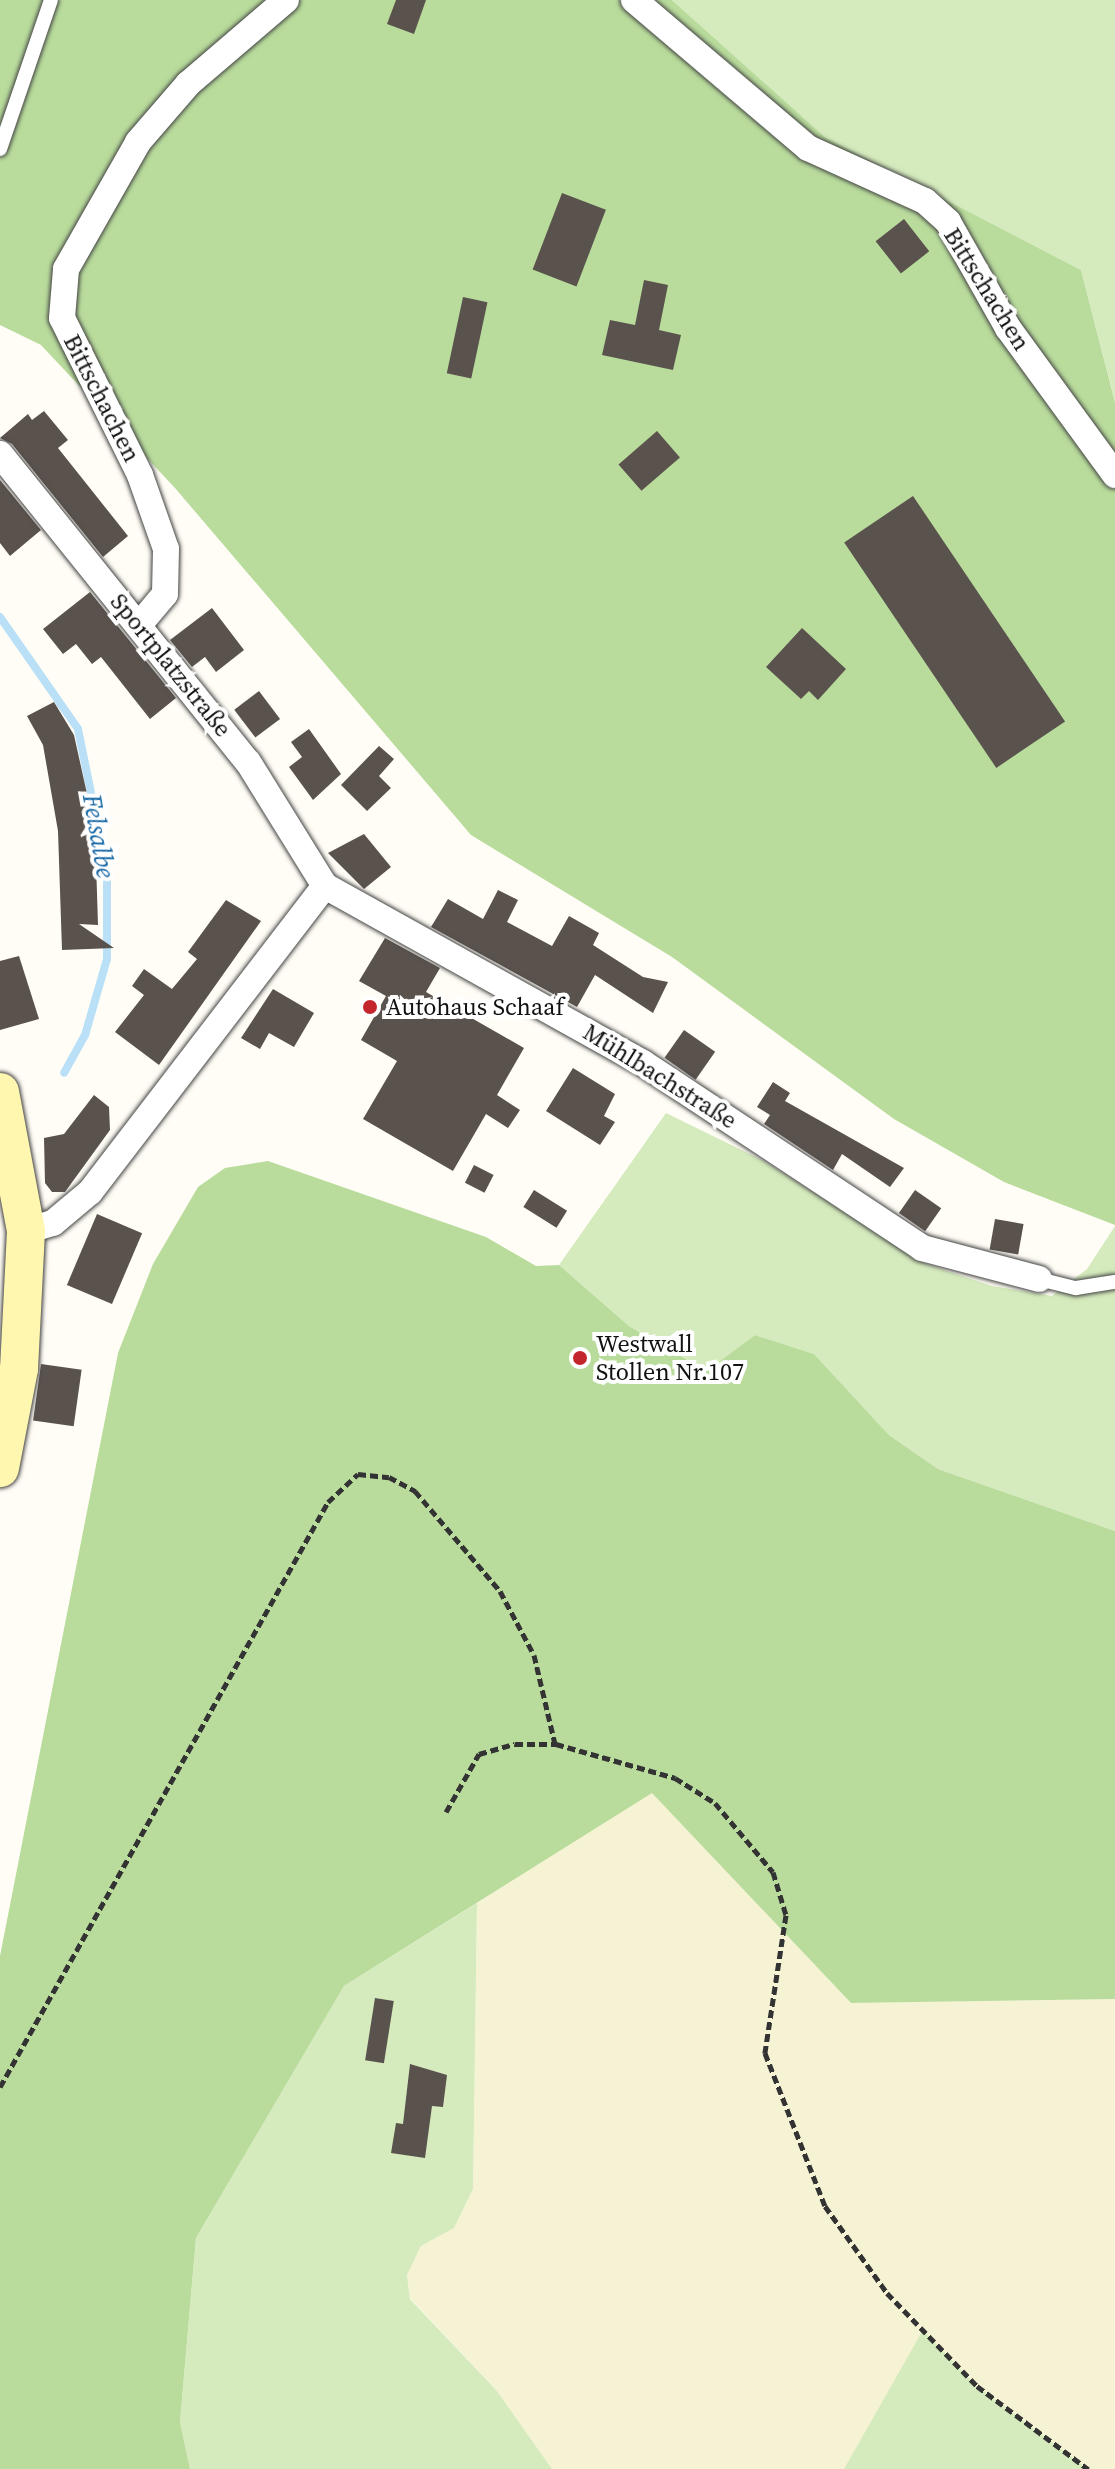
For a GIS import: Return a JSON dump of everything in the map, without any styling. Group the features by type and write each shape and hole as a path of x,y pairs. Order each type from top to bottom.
{"main road":[{"path":"0,1092 26,1231 0,1468"}],"street":[{"name":"Bittschachen","path":"139,625 165,594 166,549 140,475 62,318 66,269 138,142 188,84 286,0"},
{"name":"Bittschachen","path":"634,0 755,111 845,170 925,201 948,222 1008,328 1115,475"},
{"name":"Sportplatzstraße","path":"0,454 248,762 325,886"},
{"path":"26,1231 53,1223 90,1192 325,886"},
{"name":"Mühlbachstraße","path":"325,886 655,1071 922,1248 1039,1279"}],"lane":[{"path":"0,149 51,0"},
{"name":"Mühlbachstraße","path":"1039,1279 1076,1288 1115,1282"}],"path":[{"path":"0,2087 328,1502 358,1474 389,1477 415,1491 500,1591 534,1655 556,1744"},
{"path":"446,1812 479,1754 556,1744 675,1778 715,1803 752,1841 773,1872 786,1915 765,2053 825,2206 887,2293 977,2386 1088,2469"}],"shaded area":[{"path":"652,1792 851,2003 1115,1999 1115,2469 552,2469 497,2391 410,2298 407,2275 421,2246 454,2228 473,2189 477,1903"}],"green space":[{"path":"0,0 672,0 825,137 1081,270 1115,402 1115,1225 1004,1182 894,1119 672,957 471,835 175,488 41,345 0,325"},
{"path":"672,0 1115,0 1115,401 1081,270 825,137"},
{"path":"666,1113 764,1161 926,1264 992,1286 1052,1296 1087,1269 1115,1226 1115,1531 938,1469 889,1435 814,1354 755,1335 708,1371 629,1326 559,1265"},
{"path":"268,1161 486,1237 536,1266 559,1265 629,1326 707,1371 755,1335 814,1354 889,1435 938,1469 1115,1531 1115,1999 851,2003 652,1793 344,1986 196,2238 180,2422 190,2469 0,2469 0,1956 118,1353 153,1264 198,1187 225,1168"},
{"path":"477,1903 473,2189 454,2228 421,2246 407,2275 410,2299 497,2391 552,2469 190,2469 180,2422 196,2238 344,1986"},
{"path":"923,2330 977,2386 1088,2469 844,2469"}],"building":[{"path":"396,0 426,0 414,34 387,24"},
{"path":"562,193 606,210 576,286 533,270"},
{"path":"904,219 929,251 901,273 876,241"},
{"path":"644,280 668,285 659,330 681,335 673,370 602,355 610,320 635,325"},
{"path":"463,297 487,302 471,378 447,373"},
{"path":"44,411 68,440 58,448 128,536 103,557 12,444 0,438 28,414 32,420"},
{"path":"657,431 680,457 641,491 619,464"},
{"path":"0,480 41,530 10,556 0,543"},
{"path":"913,496 1065,721 996,768 844,542"},
{"path":"90,592 176,698 150,719 101,657 92,664 76,644 63,654 43,629"},
{"path":"212,608 244,650 216,672 205,657 192,667 170,640"},
{"path":"802,628 846,669 818,700 809,691 801,699 766,667"},
{"path":"259,691 280,719 255,738 234,710"},
{"path":"54,702 74,735 95,830 98,925 79,924 114,948 62,950 58,831 43,745 27,716"},
{"path":"309,729 341,774 313,800 289,767 302,757 291,742"},
{"path":"379,746 394,759 379,776 391,788 367,811 341,785"},
{"path":"364,834 391,867 364,889 328,853"},
{"path":"498,890 518,900 507,922 552,946 569,916 599,933 593,945 643,977 668,982 653,1013 595,975 577,1007 431,927 448,899 483,919"},
{"path":"226,900 261,921 159,1065 115,1032 144,995 132,986 144,969 172,989 197,959 188,952"},
{"path":"385,938 440,968 426,992 524,1048 497,1095 520,1110 508,1128 486,1114 453,1171 363,1119 397,1061 361,1040 386,996 359,981"},
{"path":"19,956 39,1019 0,1030 0,961"},
{"path":"273,989 314,1013 294,1047 269,1033 260,1049 241,1038"},
{"path":"684,1030 715,1052 696,1080 664,1058"},
{"path":"573,1068 615,1094 604,1116 615,1122 600,1145 546,1111"},
{"path":"773,1082 790,1093 785,1101 904,1168 890,1187 842,1154 833,1170 764,1124 770,1115 757,1107"},
{"path":"94,1095 109,1107 110,1130 65,1192 52,1192 45,1183 44,1138 64,1134"},
{"path":"474,1165 494,1175 485,1193 465,1183"},
{"path":"534,1190 567,1211 556,1228 523,1207"},
{"path":"915,1190 941,1208 925,1231 899,1213"},
{"path":"97,1214 142,1233 112,1304 67,1285"},
{"path":"995,1219 1024,1224 1018,1255 990,1250"},
{"path":"41,1364 82,1370 74,1426 33,1420"},
{"path":"375,1998 394,2001 384,2063 365,2060"},
{"path":"410,2064 447,2075 443,2107 432,2106 425,2158 391,2153 396,2123 403,2124"}],"waterway":[{"name":"Felsalbe","path":"0,617 78,729 107,872 107,959 85,1035 64,1073"}],"place":[{"name":"Autohaus Schaaf","path":"370,1007"},
{"name":"Westwall Stollen Nr.107","path":"580,1358"}]}
